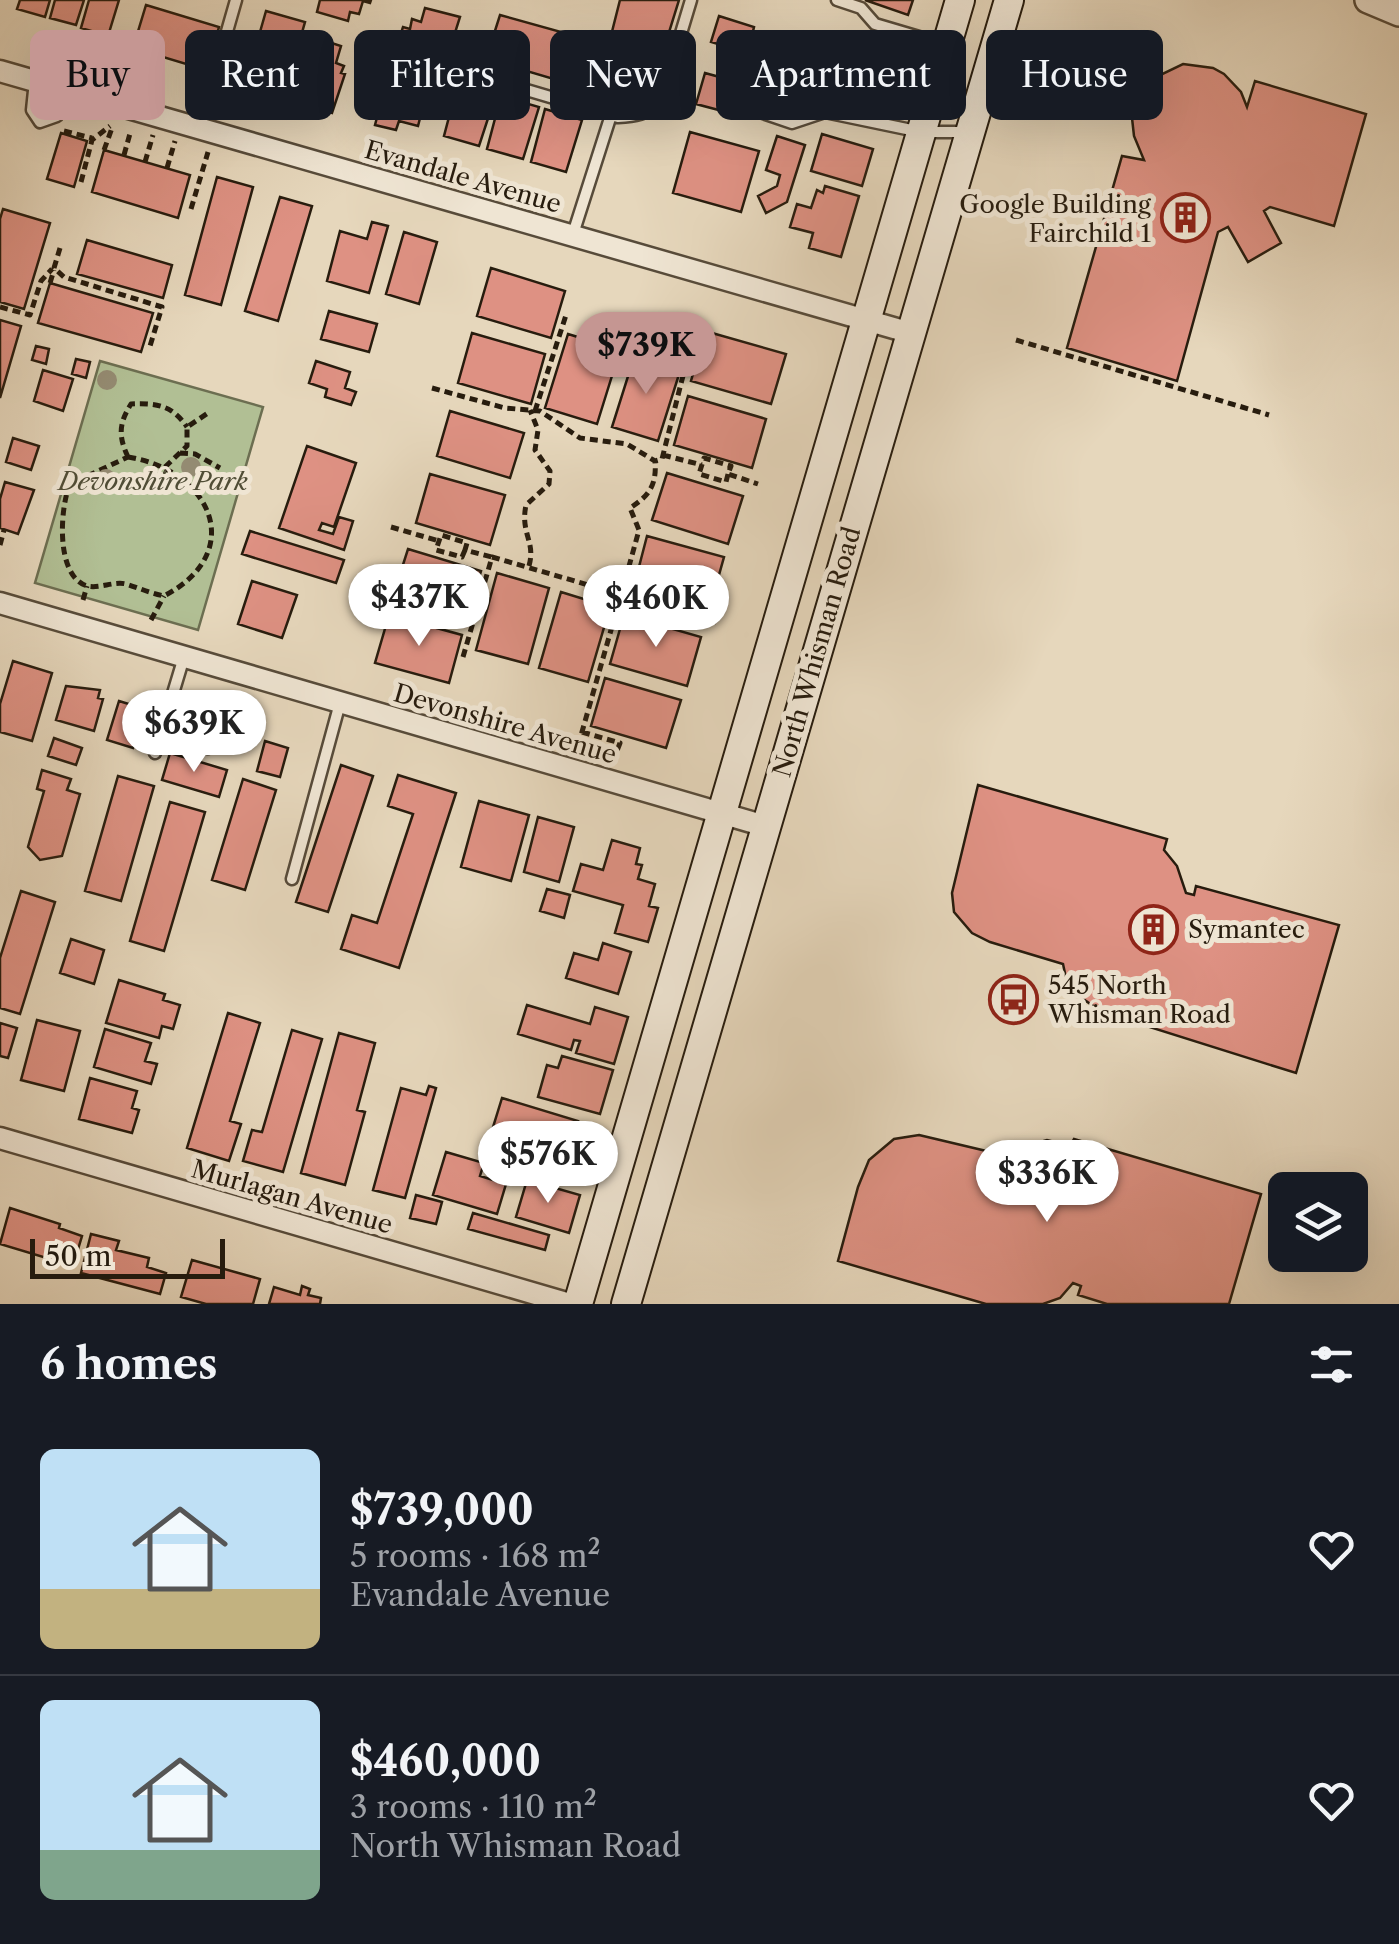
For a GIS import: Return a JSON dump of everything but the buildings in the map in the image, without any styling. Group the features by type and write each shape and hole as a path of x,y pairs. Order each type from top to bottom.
{"main road":[{"name":"North Whisman Road","path":"951,30 960,0"},
{"name":"North Whisman Road","path":"626,1304 1009,0"},
{"name":"North Whisman Road","path":"578,1304 925,120"},
{"path":"814,502 858,515"}],"street":[{"path":"1368,0 1399,13"},
{"name":"Evandale Avenue","path":"0,72 30,80"},
{"name":"Evandale Avenue","path":"165,118 911,334"},
{"name":"Devonshire Avenue","path":"0,602 765,826"},
{"name":"Murlagan Avenue","path":"0,1138 570,1304"}],"lane":[{"path":"199,128 236,0"},
{"path":"682,30 691,0"},
{"path":"837,0 861,8 875,24 896,30"},
{"path":"572,234 609,120"},
{"path":"863,120 921,132 970,132"},
{"path":"155,753 184,656"},
{"path":"292,879 340,702"},
{"path":"160,735 208,748"}],"path":[{"path":"80,182 95,138 115,120 104,150"},
{"path":"124,155 132,127"},
{"path":"61,130 95,138"},
{"path":"146,162 154,132"},
{"path":"167,168 175,138"},
{"path":"191,209 209,149"},
{"path":"50,283 60,248"},
{"path":"54,268 78,282 162,307 150,346"},
{"path":"0,307 30,315 41,280 54,268"},
{"path":"75,290 78,282"},
{"path":"100,298 103,289"},
{"path":"128,306 131,298"},
{"path":"529,566 533,552 524,532 526,504 549,484 550,471 535,450 538,430 532,410 567,312"},
{"path":"1016,340 1268,415"},
{"path":"655,461 663,455 690,348"},
{"path":"432,388 505,408 532,410 580,438 626,444 655,461"},
{"path":"128,457 120,441 120,420 131,404 150,403 176,412 187,428 186,446 165,467"},
{"path":"187,428 208,413"},
{"path":"180,452 194,454 220,468"},
{"path":"663,455 702,465"},
{"path":"151,620 164,596 190,580 207,554 210,518 201,498 179,475 165,467 128,457 70,484 63,499 61,524 66,560 73,576 87,586 123,583 164,596"},
{"path":"704,458 730,466 728,474 726,482 699,474 704,458"},
{"path":"623,588 639,530 630,508 647,496 654,485 655,461"},
{"path":"728,474 758,484"},
{"path":"391,527 438,541"},
{"path":"0,545 4,530"},
{"path":"440,535 467,543 465,550 462,557 436,550 440,535"},
{"path":"465,550 616,593"},
{"path":"464,657 492,556"},
{"path":"83,600 87,586"},
{"path":"618,586 623,588 630,590 626,604 614,601 618,586"},
{"path":"628,597 716,622"},
{"path":"578,746 619,602"},
{"path":"582,732 620,743 616,756"}],"green space":[{"name":"Devonshire Park","path":"100,361 263,407 198,630 35,583"}],"place":[{"name":"Google Building Fairchild 1","path":"1186,218"},
{"name":"Symantec","path":"1153,929"},
{"name":"545 North Whisman Road","path":"1013,999"}]}
